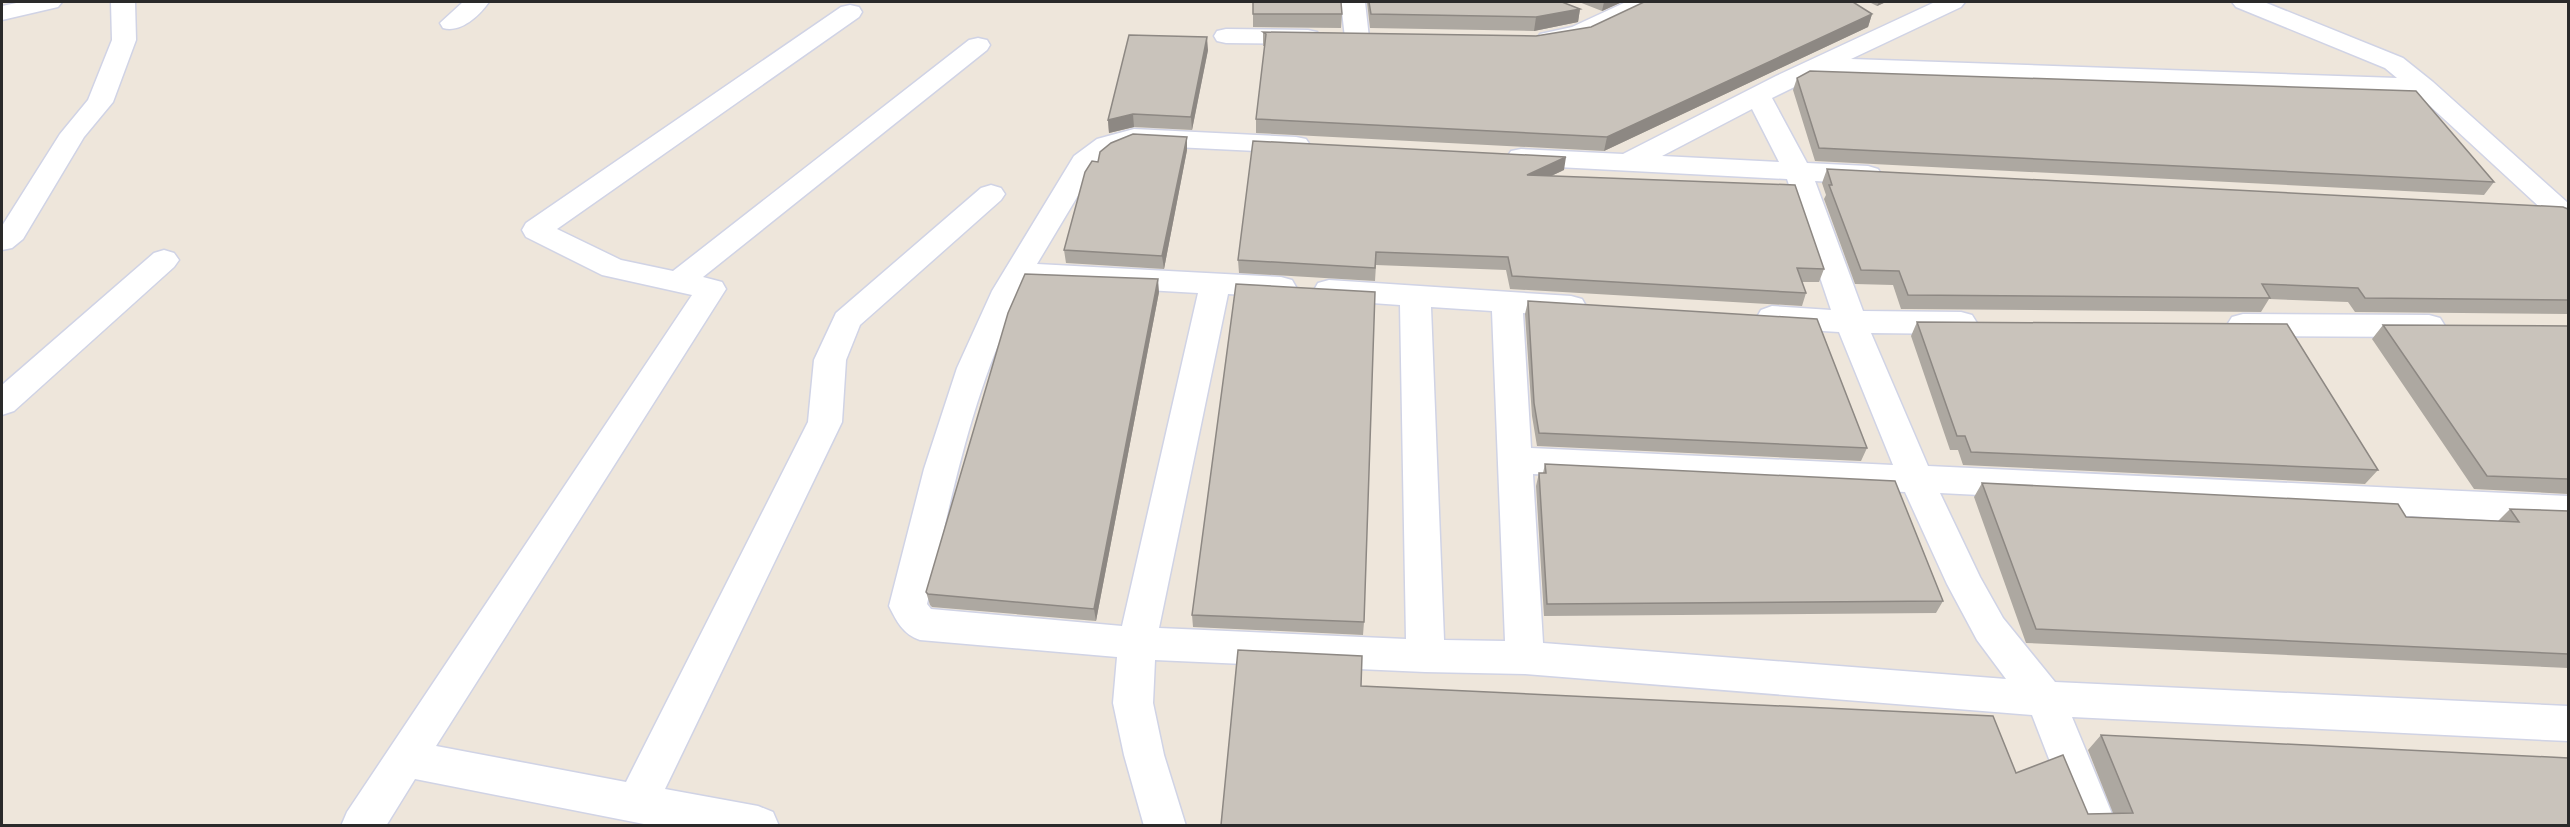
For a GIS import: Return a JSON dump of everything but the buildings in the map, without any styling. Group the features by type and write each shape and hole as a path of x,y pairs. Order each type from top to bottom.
{"street":[{"path":"2,13 50,2"},
{"path":"2,241 13,232 12,217 73,134 100,102 124,40 123,2"},
{"path":"452,23 477,2"},
{"path":"1226,36 1368,38 1353,2"},
{"path":"1522,40 1579,33 1644,2"},
{"path":"1628,163 1758,96 1953,2"},
{"path":"2244,2 2394,63 2424,87 2552,204"},
{"path":"1574,9 1602,21"},
{"path":"362,825 711,289 613,268 536,230 850,12"},
{"path":"1868,12 1898,29"},
{"path":"678,282 978,45"},
{"path":"1820,66 2424,87"},
{"path":"1758,96 1798,172 1851,322 1916,479 1965,584 1990,629 2045,699 2097,825"},
{"path":"1322,147 1134,136 1111,141 1098,148 1084,162 1019,273 986,335 947,443 908,606 920,624 1137,643 1425,656 1525,658 2045,699 2568,724"},
{"path":"1486,155 1893,177"},
{"path":"637,802 825,422 830,360 847,320 991,194"},
{"path":"2,403 164,260"},
{"path":"1019,273 1602,307"},
{"path":"1165,825 1144,755 1133,703 1137,643 1215,283"},
{"path":"1414,296 1425,656"},
{"path":"1507,302 1525,658"},
{"path":"1744,316 1851,322 1994,323"},
{"path":"2210,324 2461,326"},
{"path":"1514,460 2568,510"},
{"path":"406,759 758,825"}]}
